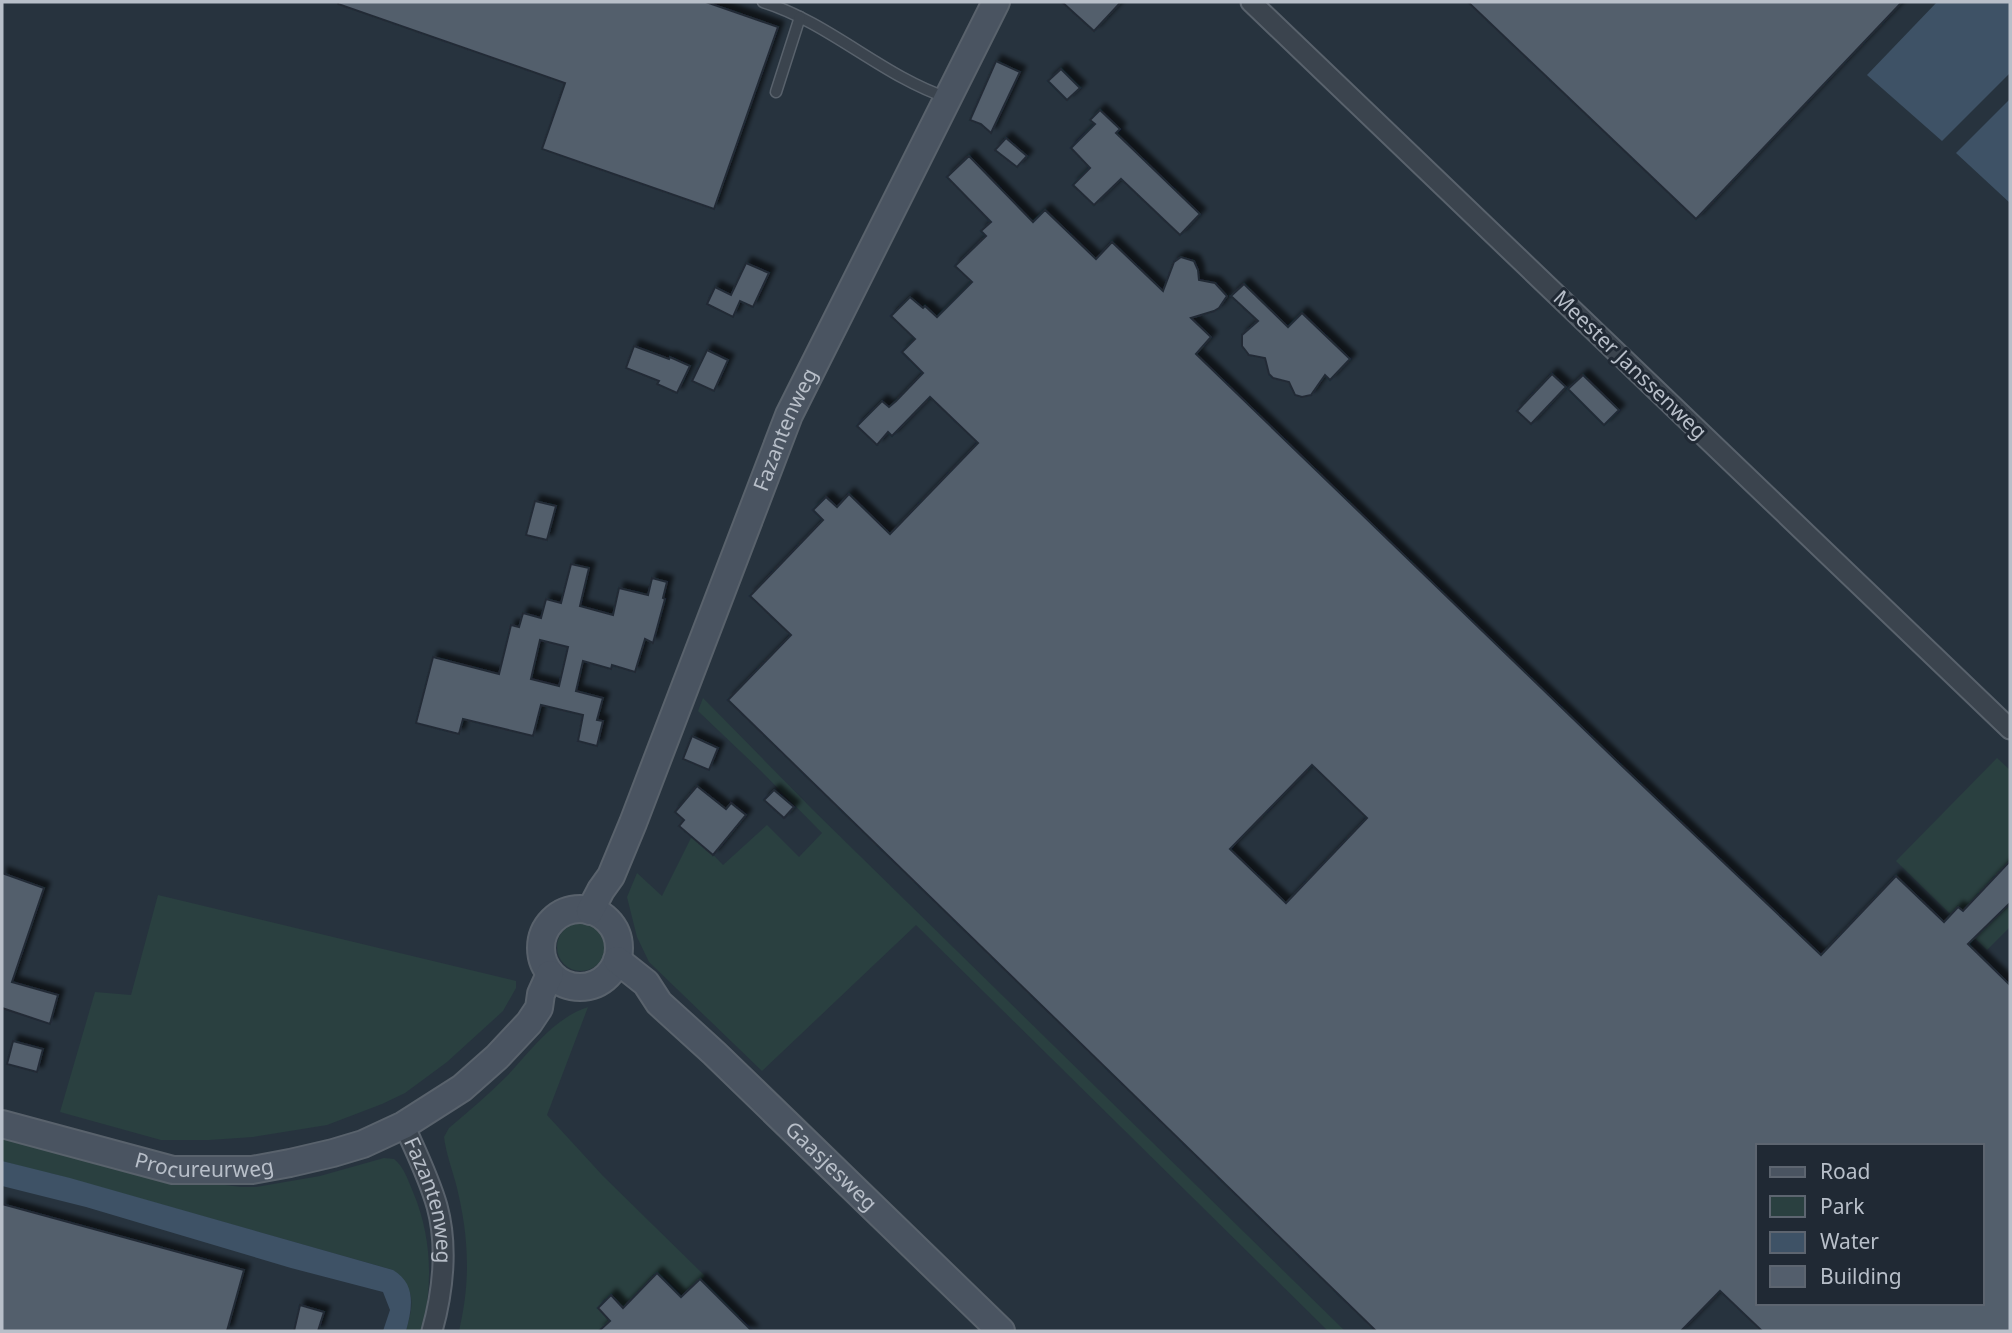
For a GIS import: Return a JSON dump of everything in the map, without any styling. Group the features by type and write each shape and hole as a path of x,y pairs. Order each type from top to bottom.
{"main road":[{"name":"Fazantenweg","path":"598,915 612,897 611,876 789,415 948,98 992,4"},
{"path":"577,909 598,915 613,927 618,939 619,949 611,969 588,986 559,980 545,965 540,947 545,929 558,915 568,910 577,909"},
{"name":"Gaasjesweg","path":"611,969 634,994 659,1003 714,1053 1001,1331"},
{"name":"Fazantenweg","path":"404,1125 462,1088 497,1057 529,1023 539,1008 541,994 559,980"},
{"name":"Procureurweg","path":"2,1124 173,1170 251,1170 290,1163 363,1144 404,1125"}],"street":[{"name":"Meester Janssenweg","path":"1251,2 2010,729"},
{"name":"Fazantenweg","path":"404,1125 429,1180 438,1209 442,1240 442,1275 432,1331"}],"lane":[{"path":"771,3 788,10 916,85 948,98"},
{"path":"775,92 800,17"}],"green space":[{"path":"703,698 812,809 1345,1331 1328,1331 916,925 762,1071 649,962 637,937 627,897 637,873 662,896 693,834 723,865 767,825 799,857 822,833 698,711"},
{"path":"1997,758 2010,770 2010,927 1987,950 1896,861"},
{"path":"158,895 516,981 516,988 503,1011 447,1062 405,1093 327,1125 253,1137 161,1140 60,1112 95,992 131,995"},
{"path":"581,923 598,930 605,947 598,964 581,971 564,964 557,947 564,930"},
{"path":"588,1007 547,1115 603,1176 705,1276 684,1296 664,1276 608,1331 459,1331 467,1276 466,1240 444,1137 449,1128 499,1084 553,1028 575,1012"},
{"path":"2,1134 201,1182 241,1187 320,1176 384,1158 394,1159 403,1170 413,1192 427,1243 428,1296 422,1331 406,1331 411,1298 406,1285 393,1270 2,1161"}],"water":[{"path":"1937,2 2010,2 2010,73 1942,141 1867,75"},
{"path":"2010,99 2010,203 1956,153"},
{"path":"2,1161 393,1270 406,1282 411,1298 406,1331 383,1331 390,1310 383,1292 291,1268 86,1207 2,1186"}],"building":[{"path":"338,2 706,2 778,27 714,209 542,149 565,83"},
{"path":"1062,2 1121,2 1094,31"},
{"path":"1468,2 1902,2 1696,219"},
{"path":"996,61 1020,72 991,133 981,124 970,120"},
{"path":"1061,69 1080,88 1067,100 1048,81"},
{"path":"1100,110 1120,129 1116,133 1200,214 1180,235 1121,179 1094,205 1073,185 1090,168 1071,148 1095,124 1090,120"},
{"path":"1006,138 1027,156 1017,167 995,150"},
{"path":"969,156 1033,222 1045,210 1096,259 1112,242 1163,291 1174,262 1181,257 1194,261 1199,280 1215,283 1227,296 1219,308 1191,318 1211,337 1196,354 1821,955 1896,876 1944,922 1958,907 1963,911 2010,861 2010,903 1968,944 2010,985 2010,1331 1762,1331 1720,1291 1681,1331 1376,1331 728,700 791,635 750,596 823,520 813,510 826,497 837,507 849,494 890,534 978,443 930,397 892,436 888,432 877,445 857,426 882,401 889,407 923,373 902,352 915,339 891,316 910,297 937,317 972,282 955,266 986,236 981,231 991,222 947,177","holes":["1312,765 1367,818 1286,903 1230,849"]},
{"path":"746,263 769,273 753,307 740,301 733,317 707,304 715,287 731,295"},
{"path":"1244,284 1288,327 1302,313 1350,359 1330,380 1325,375 1311,395 1295,395 1289,382 1273,378 1269,374 1265,358 1249,355 1242,346 1242,335 1258,321 1231,296"},
{"path":"634,346 690,366 677,393 657,384 659,381 626,368"},
{"path":"707,350 728,360 714,391 692,381"},
{"path":"1552,374 1566,387 1531,424 1517,411"},
{"path":"1583,375 1619,410 1604,425 1568,389"},
{"path":"535,501 556,506 547,540 526,535"},
{"path":"571,564 589,568 580,606 613,615 619,588 648,595 652,578 667,582 653,643 645,639 635,672 583,661 576,691 603,698 597,720 603,721 597,746 578,741 583,715 541,705 533,736 463,719 459,734 416,723 433,657 499,674 511,625 519,627 523,613 541,618 546,599 561,603","holes":["540,640 568,647 559,686 531,679"]},
{"path":"692,736 718,748 709,770 683,759"},
{"path":"697,786 726,809 731,803 746,815 713,855 679,826 684,820 675,812"},
{"path":"774,790 794,807 784,818 764,800"},
{"path":"2,873 44,888 12,982 58,995 50,1024 2,1008"},
{"path":"13,1041 43,1049 37,1072 7,1064"},
{"path":"2,1204 244,1270 227,1331 2,1331"},
{"path":"657,1273 681,1297 700,1279 752,1331 599,1331 610,1321 598,1308 611,1295 623,1308"},
{"path":"300,1305 324,1312 318,1331 294,1331"}]}
